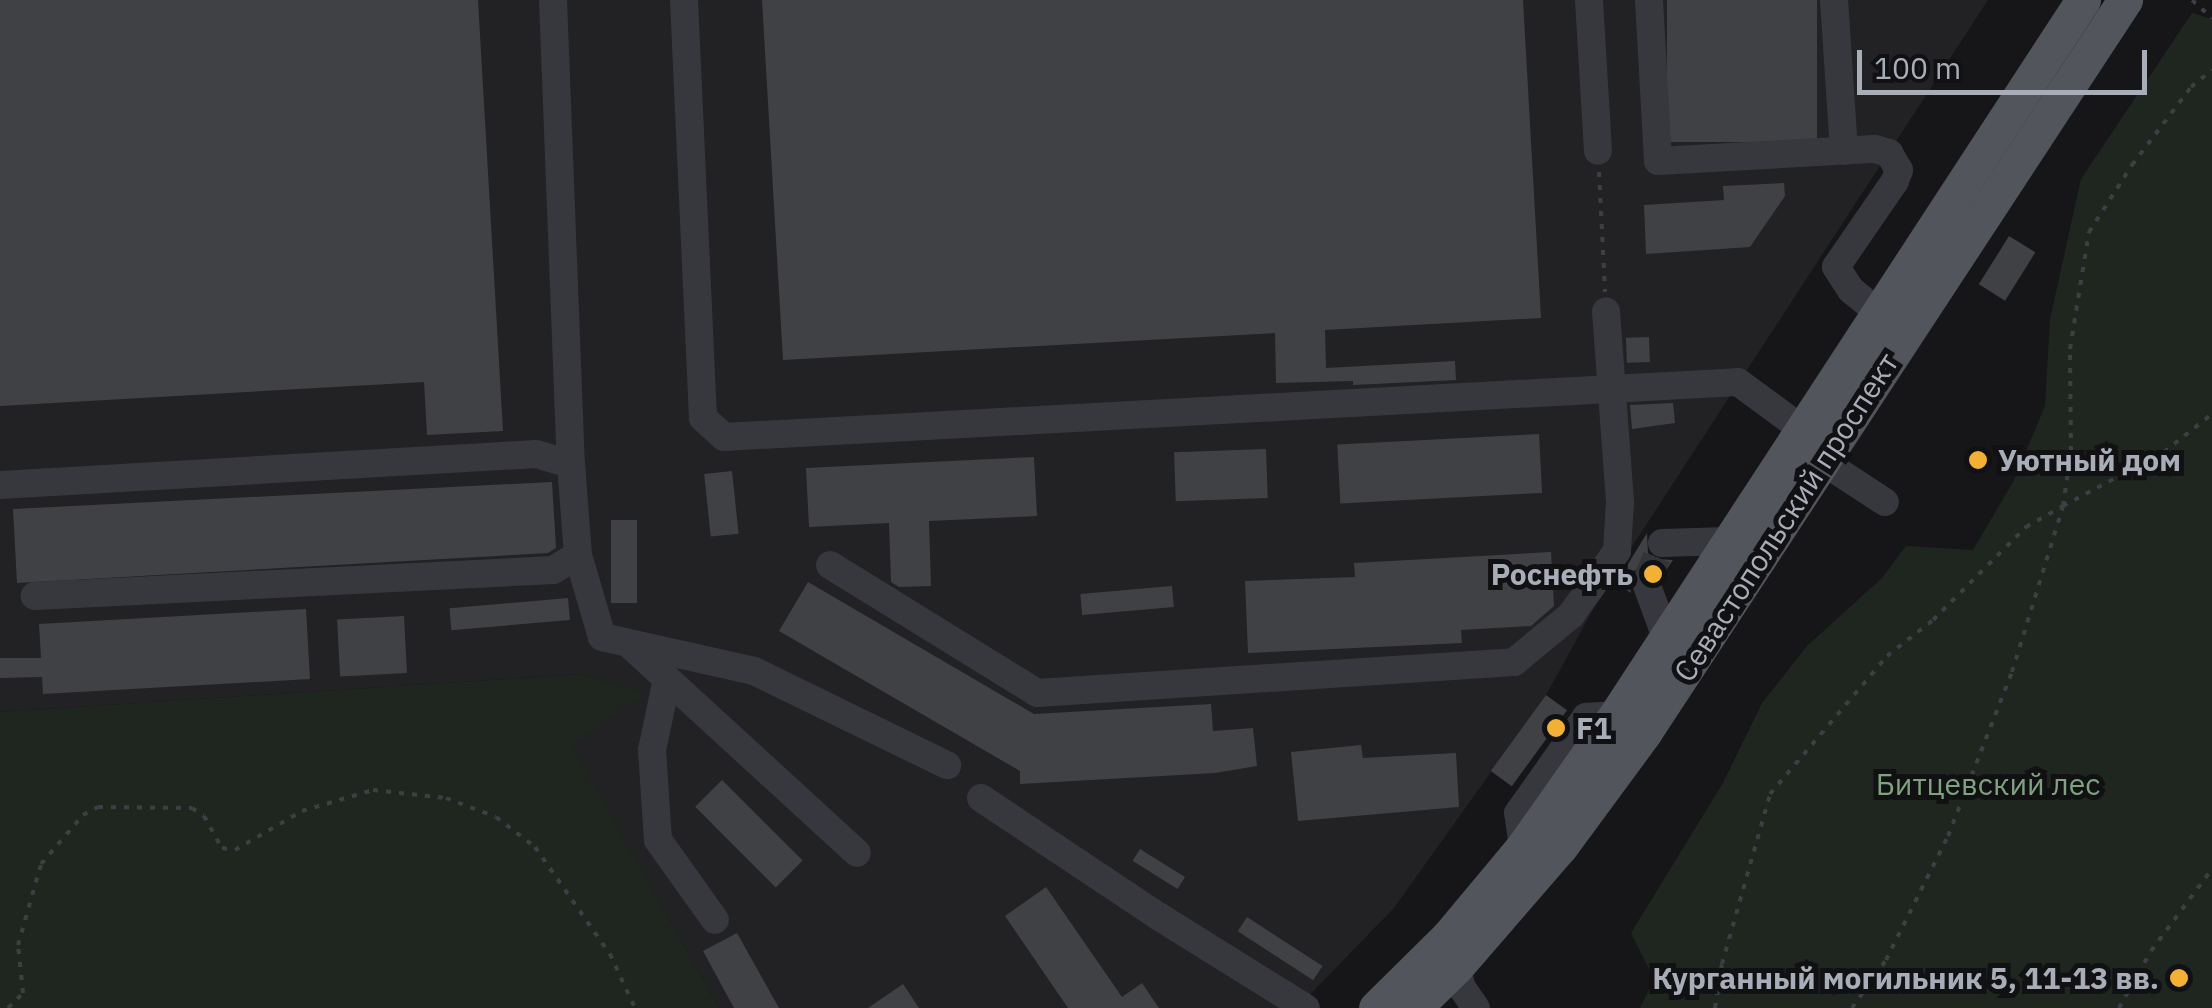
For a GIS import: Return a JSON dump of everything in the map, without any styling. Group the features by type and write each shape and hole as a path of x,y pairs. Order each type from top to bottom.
{"main road":[{"name":"Севастопольский проспект","path":"1376,1008 1448,937 1522,847 1616,715 2083,0"},
{"name":"Севастопольский проспект","path":"1414,1008 1456,967 1560,846 1644,733 2125,0"}],"lane":[{"path":"553,0 571,464 578,555 602,637 754,672 947,765"},
{"path":"684,0 703,418 724,437 1738,382 1802,429"},
{"path":"1589,0 1598,151"},
{"path":"1649,0 1658,161 1888,152 1899,170 1836,268 1851,290 1878,312"},
{"path":"1834,0 1844,151"},
{"path":"830,565 1037,693 1514,662 1571,615 1618,550 1620,502 1606,312"},
{"path":"0,486 536,454 571,464"},
{"path":"1822,461 1886,502"},
{"path":"1662,543 1730,541"},
{"path":"35,596 552,570 578,555"},
{"path":"1646,583 1666,637"},
{"path":"628,642 857,853"},
{"path":"667,678 652,750 658,840 716,920"},
{"path":"981,798 1158,916 1306,1008"},
{"path":"1456,967 1462,988 1476,1008"}],"path":[{"path":"2192,0 2212,18"},
{"path":"1852,1008 1886,960 1948,836 2012,672 2063,506 2071,451 2070,349 2088,232 2191,87 2212,70"},
{"path":"1598,151 1606,312"},
{"path":"1715,1008 1722,964 1770,794 1887,656 1933,620 2026,527 2164,452 2212,414"},
{"path":"8,1008 23,992 18,946 42,864 83,815 98,806 192,808 204,816 222,848 235,850 302,811 373,790 446,798 496,817 535,847 610,954 635,1008"},
{"path":"2120,1008 2151,951 2212,869"}],"shaded area":[{"path":"0,0 1988,0 1605,588 1546,695 1394,908 1297,1008 719,1008 571,744 646,693 583,674 0,712"}],"green space":[{"name":"Битцевский лес","path":"2192,13 2212,19 2212,1008 1640,1008 1654,979 1631,933 1723,783 1762,703 1807,646 1882,578 1906,546 1973,550 2013,482 2045,406 2050,319 2081,179"},
{"path":"583,674 647,693 572,745 719,1008 0,1008 0,712"}],"building":[{"path":"0,0 478,0 503,431 427,435 424,382 0,406"},
{"path":"762,0 1523,0 1541,318 1325,330 1326,368 1455,361 1456,380 1353,385 1353,381 1276,383 1275,333 783,360"},
{"path":"1667,0 1817,0 1817,142 1667,142"},
{"path":"1784,183 1785,196 1750,247 1646,254 1644,205 1724,200 1723,186"},
{"path":"2009,236 2035,252 2005,301 1979,284"},
{"path":"1649,337 1650,362 1627,363 1626,338"},
{"path":"1673,403 1675,423 1632,429 1630,405"},
{"path":"1539,434 1542,493 1340,503 1337,445"},
{"path":"1266,449 1268,498 1176,501 1174,452"},
{"path":"1034,457 1037,516 929,521 931,586 899,587 891,582 889,523 809,527 806,468"},
{"path":"732,471 739,534 711,537 704,474"},
{"path":"552,482 556,548 548,553 17,583 13,509"},
{"path":"611,520 637,520 637,603 611,603"},
{"path":"1647,533 1648,553 1655,559 1673,560 1662,576 1648,566 1633,571 1629,581 1631,593 1622,587 1631,573 1625,569"},
{"path":"1551,552 1554,606 1531,626 1461,630 1462,643 1248,653 1245,581 1355,577 1354,563"},
{"path":"808,582 1034,714 1211,704 1213,731 1253,728 1257,766 1215,773 1020,784 1020,771 779,631"},
{"path":"1172,586 1174,607 1082,615 1080,594"},
{"path":"568,598 570,620 451,630 449,608"},
{"path":"306,609 310,679 43,694 42,677 0,678 0,658 41,658 39,624"},
{"path":"404,616 407,673 340,676 337,620"},
{"path":"1546,695 1567,710 1512,786 1491,771"},
{"path":"1361,745 1363,758 1456,753 1459,807 1298,821 1291,752"},
{"path":"722,780 803,861 776,887 695,807"},
{"path":"1140,849 1185,877 1178,889 1133,861"},
{"path":"1046,887 1122,997 1142,983 1159,1008 1068,1008 1005,916"},
{"path":"1247,917 1322,966 1313,980 1238,931"},
{"path":"737,933 779,1008 734,1008 703,951"},
{"path":"903,984 919,1008 868,1008"}],"tunnel":[{"path":"1646,583 1662,543"}],"place":[{"name":"Уютный дом","path":"1978,460"},
{"name":"Роснефть","path":"1653,574"},
{"name":"F1","path":"1556,728"},
{"name":"Курганный могильник 5, 11-13 вв.","path":"2179,978"}]}
